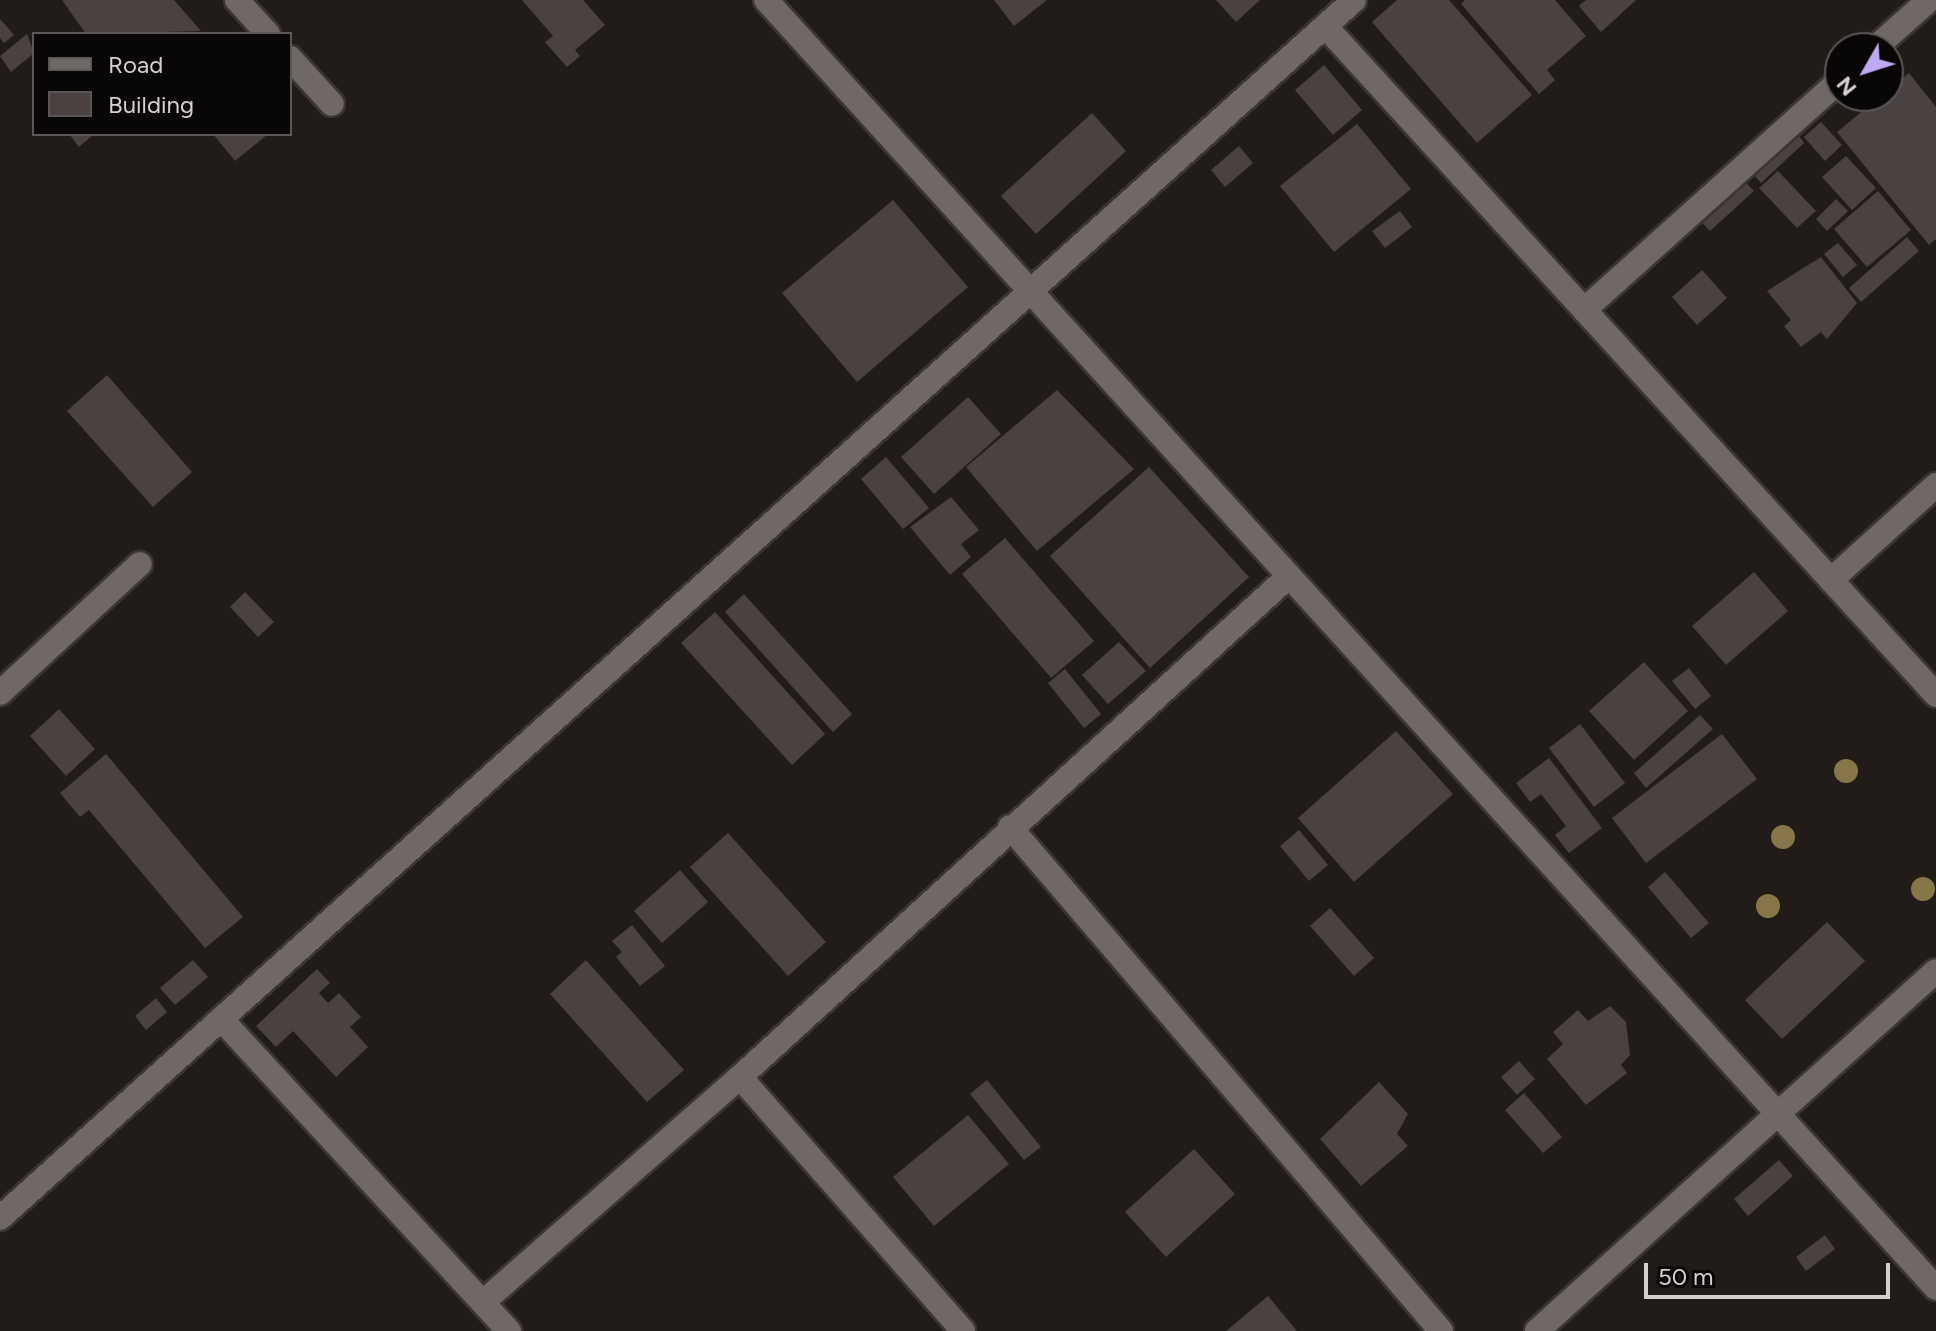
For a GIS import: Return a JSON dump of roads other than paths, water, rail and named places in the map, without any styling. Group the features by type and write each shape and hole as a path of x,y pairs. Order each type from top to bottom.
{"street":[{"path":"237,0 266,32"},
{"path":"766,0 1936,1288"},
{"path":"0,1218 1354,0"},
{"path":"1893,32 1929,0"},
{"path":"1325,26 1936,695"},
{"path":"292,60 332,104"},
{"path":"1584,310 1824,94"},
{"path":"1831,580 1936,485"},
{"path":"0,693 140,564"},
{"path":"483,1302 740,1077 1010,827 1289,576"},
{"path":"1010,827 1441,1331"},
{"path":"1537,1331 1936,971"},
{"path":"221,1019 509,1331"},
{"path":"740,1077 963,1331"}]}
